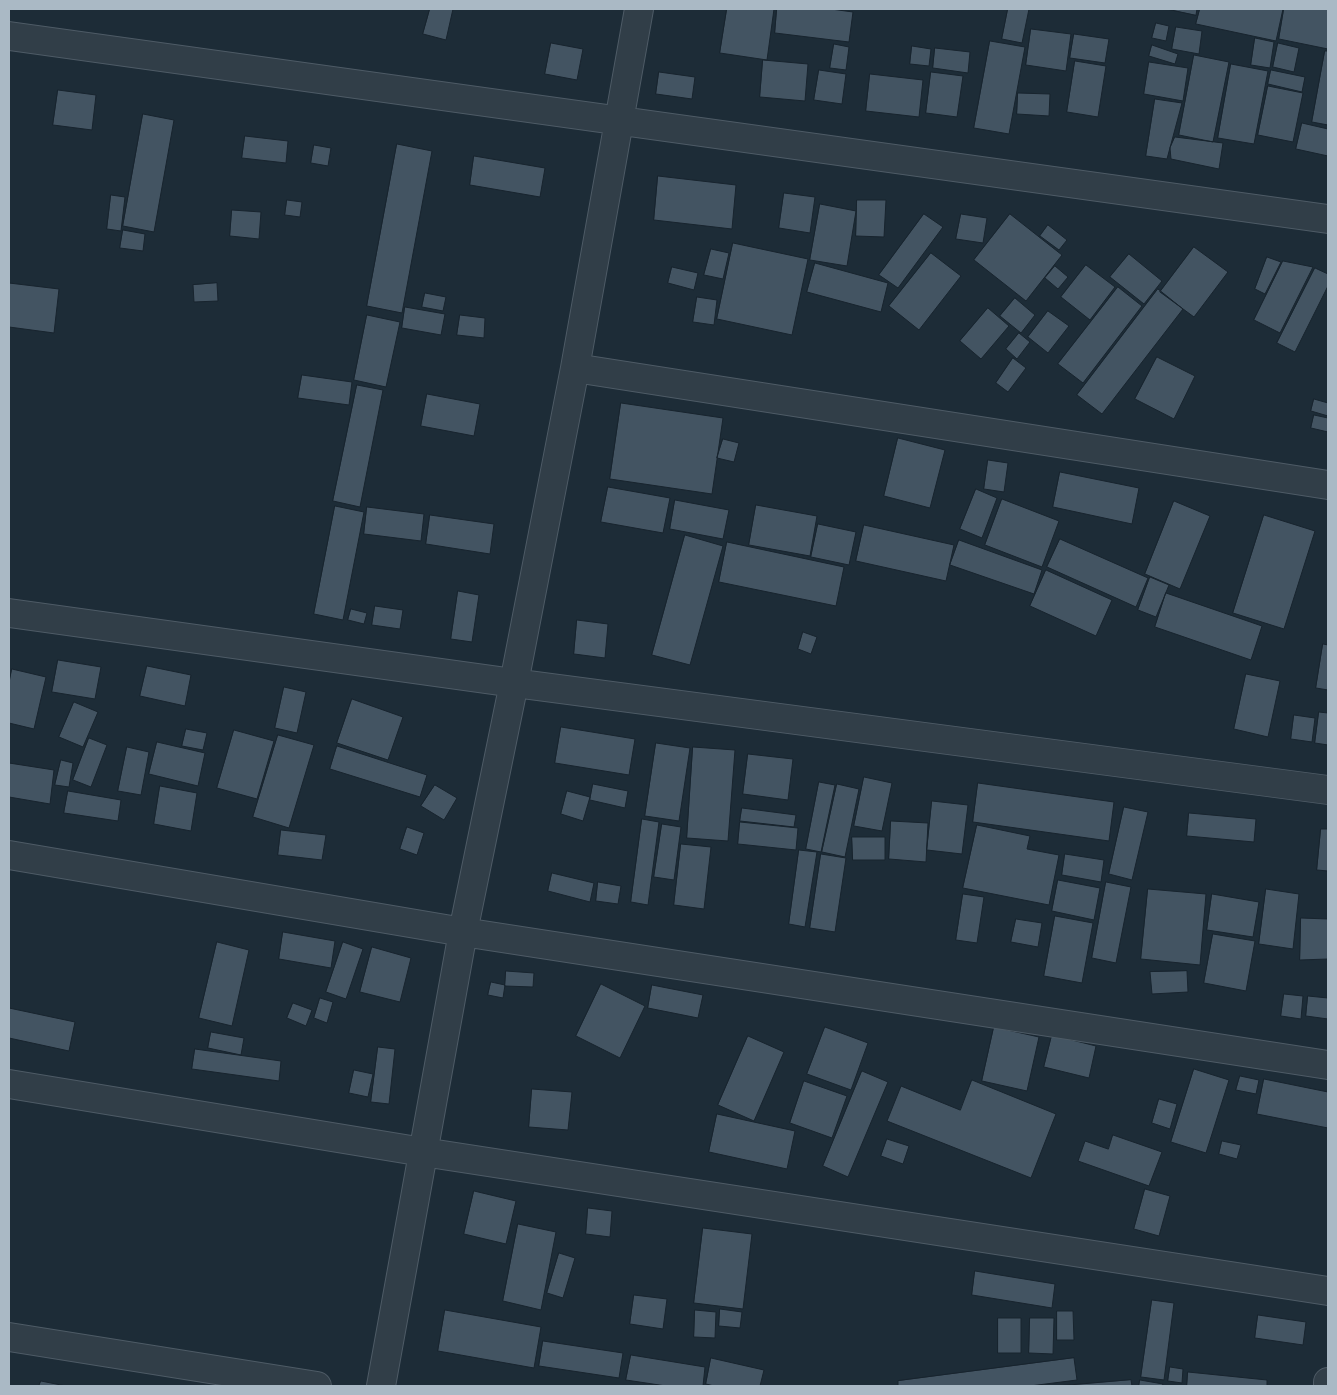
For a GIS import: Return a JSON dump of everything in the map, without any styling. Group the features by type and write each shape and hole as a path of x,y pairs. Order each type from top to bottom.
{"street":[{"path":"381,1386 463,932 514,683 575,368 639,9"},
{"path":"9,36 1328,219"},
{"path":"575,368 1328,485"},
{"path":"9,612 514,683 1328,790"},
{"path":"9,855 463,932 1328,1065"},
{"path":"9,1084 424,1152 1328,1291"},
{"path":"9,1337 316,1386"}],"building":[{"path":"430,9 453,9 446,40 423,34"},
{"path":"727,9 774,9 767,60 720,53"},
{"path":"777,9 831,9 853,12 849,42 775,33"},
{"path":"1008,9 1029,9 1022,43 1002,39"},
{"path":"1167,9 1197,9 1196,15"},
{"path":"1200,9 1283,9 1276,41 1196,24"},
{"path":"1284,9 1328,9 1328,49 1279,39"},
{"path":"1156,23 1169,26 1166,41 1152,38"},
{"path":"1176,27 1202,31 1199,54 1172,49"},
{"path":"1031,29 1071,34 1066,71 1026,65"},
{"path":"1074,34 1109,39 1105,63 1070,58"},
{"path":"1255,38 1274,42 1270,68 1251,65"},
{"path":"990,41 1025,47 1009,134 974,128"},
{"path":"551,43 583,49 577,80 545,74"},
{"path":"1278,43 1299,48 1294,72 1273,67"},
{"path":"834,44 849,47 846,70 830,68"},
{"path":"1152,45 1178,54 1175,64 1149,56"},
{"path":"912,46 931,49 929,66 910,64"},
{"path":"935,48 970,52 968,73 933,68"},
{"path":"1325,51 1328,51 1328,125 1312,122"},
{"path":"1194,55 1229,62 1213,142 1179,135"},
{"path":"763,60 808,64 805,101 760,97"},
{"path":"1075,61 1106,66 1098,117 1067,112"},
{"path":"1149,62 1188,68 1183,101 1144,94"},
{"path":"1231,64 1268,71 1254,144 1218,138"},
{"path":"819,70 846,74 842,104 814,100"},
{"path":"1271,70 1305,77 1302,92 1268,84"},
{"path":"659,72 695,77 692,99 656,94"},
{"path":"931,72 963,76 957,117 926,113"},
{"path":"870,74 923,80 919,117 866,111"},
{"path":"1268,86 1303,93 1293,142 1258,135"},
{"path":"58,90 96,95 92,130 53,125"},
{"path":"1018,93 1050,94 1049,116 1017,114"},
{"path":"1155,99 1182,103 1167,159 1146,156"},
{"path":"143,114 174,120 154,232 123,226"},
{"path":"1302,123 1328,129 1328,156 1296,149"},
{"path":"245,136 288,141 286,163 242,158"},
{"path":"1175,137 1223,143 1219,169 1171,159 1170,148"},
{"path":"397,144 432,151 402,313 367,306"},
{"path":"314,145 331,148 328,166 311,163"},
{"path":"474,156 545,168 540,197 470,185"},
{"path":"658,176 736,185 732,229 654,220"},
{"path":"784,193 815,197 810,233 779,228"},
{"path":"111,195 125,197 121,231 107,229"},
{"path":"287,200 302,202 300,217 285,215"},
{"path":"857,200 886,200 884,237 856,236"},
{"path":"820,204 856,211 847,266 810,260"},
{"path":"232,210 261,212 259,239 230,236"},
{"path":"924,214 943,227 898,288 879,275"},
{"path":"961,214 987,218 983,243 956,239"},
{"path":"1010,214 1062,255 1026,301 974,260"},
{"path":"1048,225 1067,240 1059,250 1040,236"},
{"path":"123,230 145,234 143,251 120,248"},
{"path":"733,243 808,259 792,335 717,319"},
{"path":"1194,247 1228,272 1194,317 1160,292"},
{"path":"711,249 729,253 723,279 704,275"},
{"path":"931,253 961,276 919,330 889,306"},
{"path":"1129,254 1162,281 1144,304 1110,277"},
{"path":"1267,257 1281,262 1265,294 1255,289"},
{"path":"1283,261 1313,267 1280,333 1254,320"},
{"path":"815,263 888,283 881,312 807,292"},
{"path":"1086,265 1115,287 1090,320 1061,297"},
{"path":"1055,266 1068,277 1058,289 1045,278"},
{"path":"672,267 698,273 694,290 668,283"},
{"path":"1315,268 1328,274 1328,286 1295,352 1277,343"},
{"path":"9,283 59,289 54,333 9,327"},
{"path":"217,283 218,301 194,302 193,285"},
{"path":"1118,287 1142,306 1083,383 1058,364"},
{"path":"1158,289 1183,309 1102,414 1077,395"},
{"path":"425,293 446,297 443,311 422,307"},
{"path":"697,297 717,300 714,325 693,322"},
{"path":"1015,298 1035,315 1021,333 1000,316"},
{"path":"405,307 445,314 441,335 402,328"},
{"path":"988,308 1009,326 981,359 960,341"},
{"path":"1048,311 1069,326 1048,353 1028,337"},
{"path":"367,315 400,322 386,387 354,380"},
{"path":"460,315 485,318 484,338 457,335"},
{"path":"1019,333 1030,342 1017,359 1006,349"},
{"path":"1157,357 1195,376 1174,419 1135,399"},
{"path":"1013,358 1026,368 1008,392 996,383"},
{"path":"302,375 352,382 349,405 298,398"},
{"path":"357,385 383,390 360,507 333,501"},
{"path":"427,394 480,404 474,436 421,426"},
{"path":"1314,399 1328,403 1328,416 1311,411"},
{"path":"621,403 723,418 712,494 610,479"},
{"path":"1314,415 1328,418 1328,432 1311,428"},
{"path":"898,438 945,450 930,508 884,496"},
{"path":"723,439 739,443 734,462 717,458"},
{"path":"988,460 1008,463 1004,492 984,489"},
{"path":"1060,472 1139,488 1132,524 1053,507"},
{"path":"608,487 670,498 663,533 601,522"},
{"path":"976,489 997,498 982,538 960,529"},
{"path":"1002,499 1059,521 1042,567 985,545"},
{"path":"675,500 729,510 723,539 670,529"},
{"path":"1174,501 1210,516 1180,589 1145,574"},
{"path":"756,505 817,516 810,556 749,545"},
{"path":"335,506 364,512 343,620 314,614"},
{"path":"367,507 424,514 421,541 364,534"},
{"path":"430,515 494,524 490,554 426,544"},
{"path":"1264,515 1315,531 1284,629 1233,613"},
{"path":"818,524 856,532 849,565 811,557"},
{"path":"864,525 954,545 946,581 856,561"},
{"path":"685,535 723,546 690,665 652,655"},
{"path":"1060,539 1148,578 1136,607 1047,567"},
{"path":"959,540 1042,570 1034,594 950,565"},
{"path":"727,542 844,567 836,606 719,582"},
{"path":"1046,570 1112,600 1096,636 1030,606"},
{"path":"1150,577 1169,585 1156,617 1138,610"},
{"path":"458,591 479,595 472,642 451,639"},
{"path":"1166,593 1262,626 1251,660 1155,627"},
{"path":"375,606 403,610 400,629 372,625"},
{"path":"351,609 367,613 364,624 348,620"},
{"path":"577,620 608,624 605,658 574,654"},
{"path":"803,632 817,637 811,654 798,649"},
{"path":"1323,644 1328,645 1328,690 1316,688"},
{"path":"58,660 101,667 95,699 52,692"},
{"path":"147,666 191,675 185,706 140,696"},
{"path":"12,669 46,677 34,729 9,723 9,683"},
{"path":"1246,674 1280,681 1268,737 1234,729"},
{"path":"284,687 306,692 297,733 275,728"},
{"path":"352,699 403,717 388,760 337,743"},
{"path":"74,702 98,712 83,747 59,737"},
{"path":"1319,712 1328,713 1328,745 1315,743"},
{"path":"1294,715 1315,718 1312,742 1291,739"},
{"path":"561,727 635,739 629,775 555,763"},
{"path":"186,729 207,733 203,750 182,746"},
{"path":"234,730 274,741 257,799 217,788"},
{"path":"278,735 314,745 289,828 253,817"},
{"path":"89,738 107,745 91,787 73,780"},
{"path":"157,742 205,753 198,786 149,774"},
{"path":"656,743 690,748 679,821 645,816"},
{"path":"337,746 427,775 420,797 330,769"},
{"path":"127,747 149,752 141,795 118,791"},
{"path":"693,747 735,750 728,841 687,838"},
{"path":"748,754 793,759 788,800 743,794"},
{"path":"61,760 73,763 69,787 55,785"},
{"path":"9,763 54,770 50,804 9,797"},
{"path":"864,777 892,783 882,831 854,826"},
{"path":"819,782 835,785 821,852 806,849"},
{"path":"978,783 1114,802 1109,841 973,822"},
{"path":"593,784 628,791 625,808 590,800"},
{"path":"837,784 859,789 845,857 822,852"},
{"path":"435,785 457,798 444,820 421,806"},
{"path":"160,786 197,793 191,831 154,824"},
{"path":"68,791 121,800 118,821 64,813"},
{"path":"567,791 590,797 583,821 561,814"},
{"path":"932,801 968,805 962,854 927,850"},
{"path":"1124,807 1148,812 1132,880 1109,874"},
{"path":"742,808 796,815 794,827 740,821"},
{"path":"1189,813 1256,819 1254,842 1187,836"},
{"path":"642,819 659,822 648,905 631,902"},
{"path":"891,821 928,823 926,862 889,859"},
{"path":"740,822 798,828 796,850 738,844"},
{"path":"662,824 681,827 674,880 654,877"},
{"path":"977,825 1030,836 1027,849 1059,855 1049,905 963,888"},
{"path":"407,827 424,833 417,855 400,849"},
{"path":"1321,829 1328,829 1328,871 1317,870"},
{"path":"281,830 326,835 322,860 278,855"},
{"path":"852,837 885,837 885,860 853,860"},
{"path":"681,844 711,847 704,909 674,905"},
{"path":"799,850 817,852 805,927 789,924"},
{"path":"821,854 846,858 835,932 810,928"},
{"path":"1065,854 1104,860 1101,882 1062,875"},
{"path":"552,873 594,883 590,902 548,891"},
{"path":"1058,880 1100,888 1094,920 1052,911"},
{"path":"598,882 621,886 618,904 596,901"},
{"path":"1106,882 1131,887 1116,963 1092,958"},
{"path":"1148,889 1206,894 1200,965 1141,959"},
{"path":"1266,889 1299,894 1293,949 1259,944"},
{"path":"963,894 984,897 977,943 956,940"},
{"path":"1212,894 1259,902 1253,937 1207,930"},
{"path":"1055,916 1093,923 1082,983 1044,976"},
{"path":"1301,918 1328,919 1328,959 1300,960"},
{"path":"1016,919 1042,923 1038,947 1011,942"},
{"path":"283,932 335,941 331,968 279,959"},
{"path":"1213,934 1255,941 1246,991 1204,983"},
{"path":"217,942 249,950 232,1026 199,1018"},
{"path":"343,942 363,949 346,999 326,992"},
{"path":"372,947 411,958 400,1002 360,992"},
{"path":"506,971 534,973 533,987 505,986"},
{"path":"1187,971 1188,992 1152,994 1150,972"},
{"path":"491,982 505,985 503,998 488,995"},
{"path":"601,984 645,1006 620,1058 576,1036"},
{"path":"652,985 703,995 698,1018 648,1008"},
{"path":"1284,994 1303,996 1301,1019 1281,1016"},
{"path":"1308,996 1328,998 1328,1019 1306,1016"},
{"path":"320,998 333,1002 327,1023 314,1018"},
{"path":"293,1003 312,1010 306,1026 287,1018"},
{"path":"9,1008 75,1022 69,1051 9,1038"},
{"path":"825,1027 868,1043 851,1090 807,1074"},
{"path":"994,1027 1039,1037 1027,1091 982,1081"},
{"path":"211,1032 244,1038 241,1055 208,1048"},
{"path":"1052,1035 1096,1046 1089,1078 1044,1067"},
{"path":"748,1036 784,1052 754,1121 718,1105"},
{"path":"378,1047 395,1049 389,1104 371,1102"},
{"path":"195,1049 281,1061 279,1081 192,1069"},
{"path":"1194,1069 1229,1080 1206,1153 1171,1142"},
{"path":"354,1070 373,1074 368,1097 349,1093"},
{"path":"862,1071 888,1082 848,1177 823,1166"},
{"path":"1240,1076 1259,1080 1256,1094 1236,1090"},
{"path":"1264,1079 1328,1092 1328,1128 1257,1114"},
{"path":"972,1080 1056,1114 1031,1178 887,1121 901,1086 960,1110"},
{"path":"804,1081 847,1096 832,1138 790,1123"},
{"path":"532,1089 572,1092 568,1130 529,1127"},
{"path":"1159,1099 1177,1104 1170,1129 1152,1123"},
{"path":"717,1114 795,1131 787,1169 709,1152"},
{"path":"1113,1135 1162,1152 1149,1186 1078,1161 1085,1141 1108,1149"},
{"path":"887,1139 909,1146 903,1164 881,1156"},
{"path":"1222,1141 1241,1145 1237,1159 1219,1154"},
{"path":"1145,1189 1170,1196 1159,1236 1134,1229"},
{"path":"474,1191 516,1201 506,1244 464,1234"},
{"path":"588,1208 612,1211 610,1237 586,1234"},
{"path":"518,1224 556,1232 541,1310 503,1301"},
{"path":"703,1228 752,1234 743,1309 694,1303"},
{"path":"559,1253 575,1258 563,1298 547,1293"},
{"path":"975,1271 1055,1284 1052,1308 972,1295"},
{"path":"634,1295 667,1299 663,1329 630,1324"},
{"path":"1152,1300 1174,1303 1164,1380 1141,1377"},
{"path":"720,1309 742,1312 740,1328 719,1326"},
{"path":"445,1310 541,1327 534,1368 438,1351"},
{"path":"695,1310 716,1312 715,1338 694,1337"},
{"path":"1057,1311 1073,1311 1074,1340 1057,1340"},
{"path":"1258,1315 1306,1322 1303,1345 1255,1338"},
{"path":"998,1318 1021,1318 1021,1353 998,1353"},
{"path":"1030,1318 1054,1318 1053,1354 1029,1353"},
{"path":"543,1341 623,1353 619,1378 539,1366"},
{"path":"631,1355 705,1367 703,1386 666,1386 626,1380"},
{"path":"711,1358 764,1370 760,1386 714,1386 706,1384"},
{"path":"1074,1358 1077,1380 1030,1386 898,1386 898,1381"},
{"path":"1170,1367 1183,1369 1182,1383 1168,1381"},
{"path":"1188,1372 1267,1380 1267,1386 1187,1386"},
{"path":"1131,1380 1132,1386 1058,1386"},
{"path":"1140,1380 1163,1384 1162,1386 1139,1386"},
{"path":"41,1381 66,1386 39,1386"}]}
